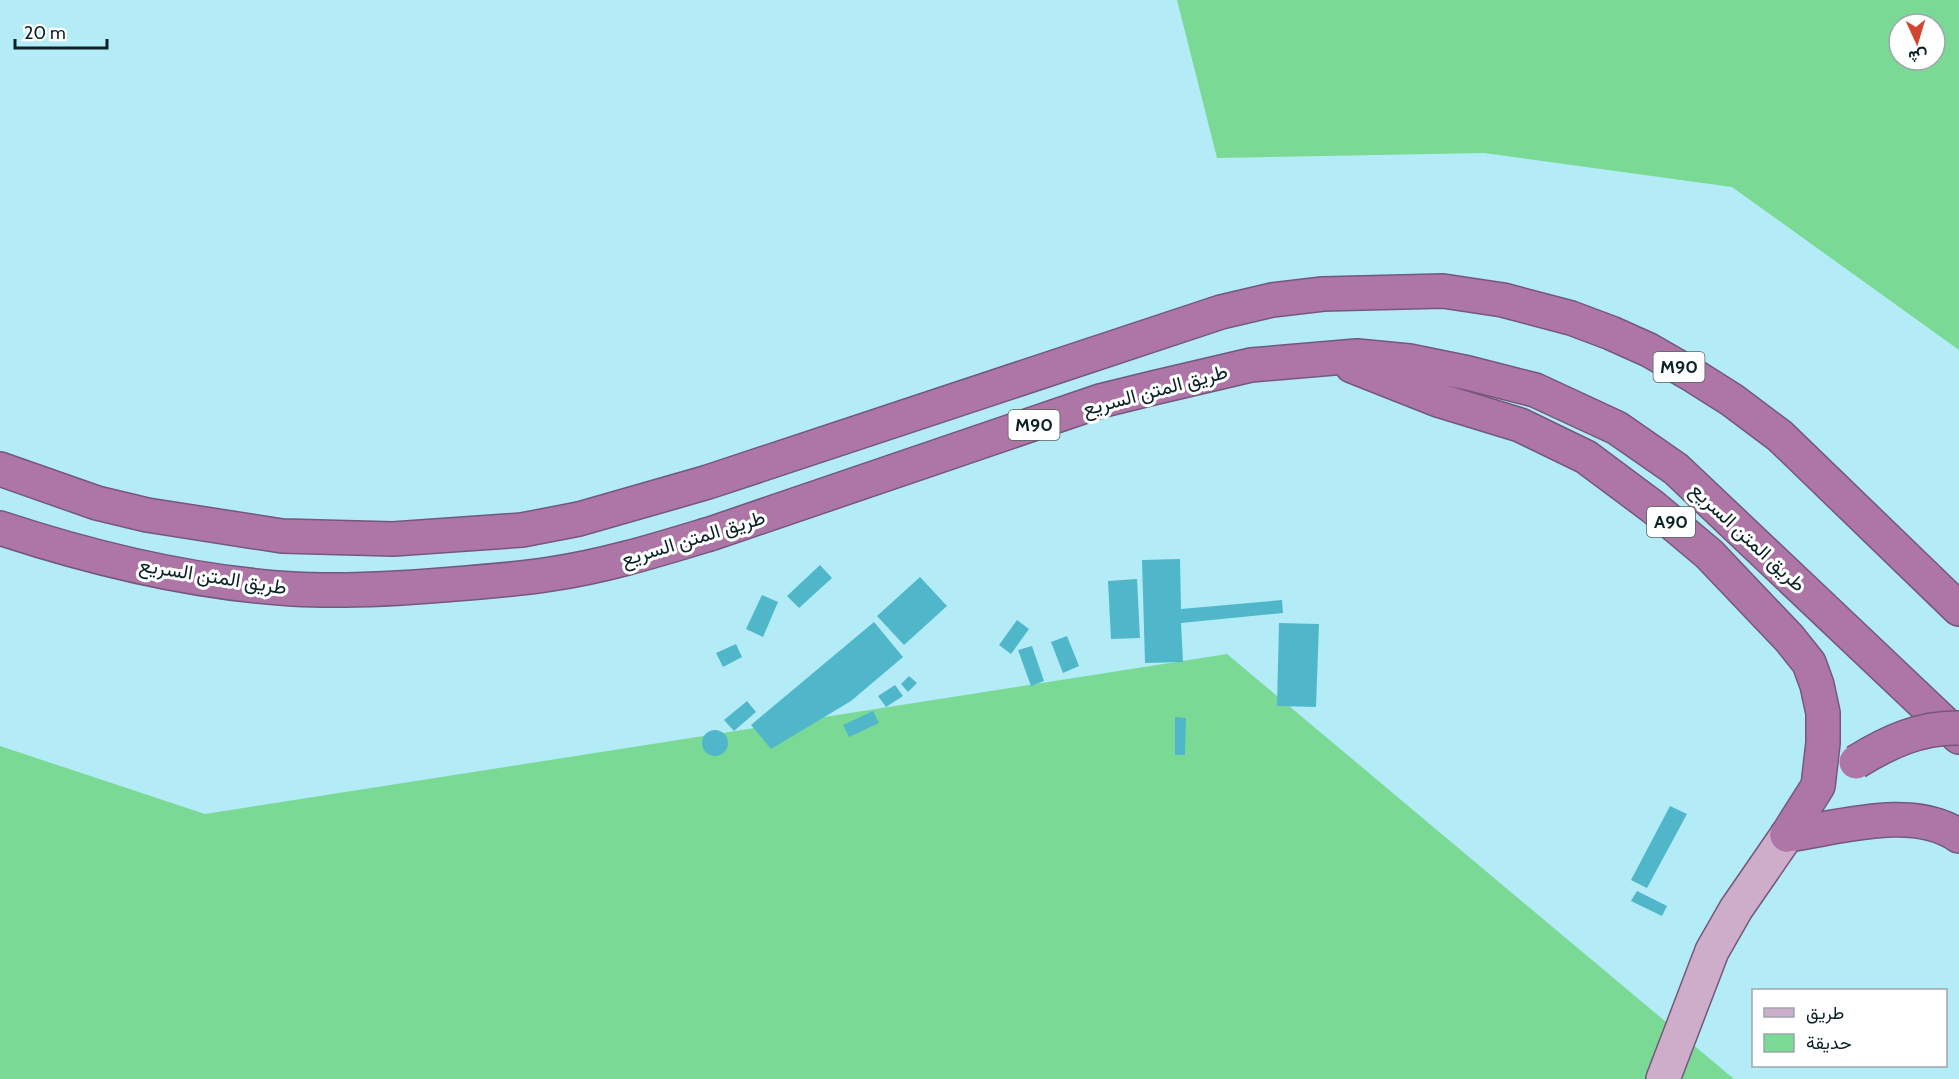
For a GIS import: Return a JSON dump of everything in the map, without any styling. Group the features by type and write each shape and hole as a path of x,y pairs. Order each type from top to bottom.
{"highway":[{"name":"M90","path":"0,470 97,502 147,515 193,524 282,536 393,539 522,530 579,519 708,482 1221,312 1272,300 1323,294 1443,291 1503,300 1572,318 1650,350 1694,376 1732,400 1780,436 1959,609"},
{"name":"طريق المتن السريع","path":"0,528 53,545 177,574 293,589 381,590 551,574 650,552 713,533 816,500 1100,401 1251,365 1357,356 1409,361 1535,390 1617,428 1676,469 1959,737"},
{"name":"A90","path":"1331,357 1409,390 1520,425 1558,442 1586,457 1616,478 1709,554 1809,663 1817,685 1823,713 1823,743 1818,786 1787,835"},
{"path":"1818,786 1897,739 1919,732 1959,728"},
{"path":"1787,835 1860,823 1907,820 1934,823 1959,836"}],"main road":[{"path":"1663,1079 1712,951 1736,909 1787,835"}],"green space":[{"path":"1177,0 1959,0 1959,350 1732,187 1484,153 1217,158"},
{"path":"1227,654 1734,1079 0,1079 0,746 205,814"}],"building":[{"path":"1180,559 1181,609 1282,600 1283,613 1181,623 1183,662 1145,663 1142,560"},
{"path":"820,565 832,578 799,608 787,596"},
{"path":"920,577 947,606 904,645 877,616"},
{"path":"1137,579 1140,638 1111,639 1108,581"},
{"path":"762,595 778,602 763,637 746,629"},
{"path":"1017,620 1029,629 1011,654 999,645"},
{"path":"874,622 903,657 851,701 771,749 751,725"},
{"path":"1279,623 1319,624 1316,707 1277,706"},
{"path":"1067,636 1079,666 1063,673 1051,642"},
{"path":"736,644 742,657 723,667 716,653"},
{"path":"1032,646 1044,681 1031,686 1018,650"},
{"path":"909,676 917,683 908,692 901,684"},
{"path":"895,685 903,696 886,707 878,696"},
{"path":"747,701 756,712 734,731 724,720"},
{"path":"873,711 879,723 849,737 843,725"},
{"path":"1175,717 1186,718 1185,755 1175,755"},
{"path":"715,730 724,734 728,743 724,752 715,756 706,752 702,743 706,734"},
{"path":"1670,806 1687,814 1647,888 1631,880"},
{"path":"1637,891 1667,906 1662,916 1631,901"}]}
